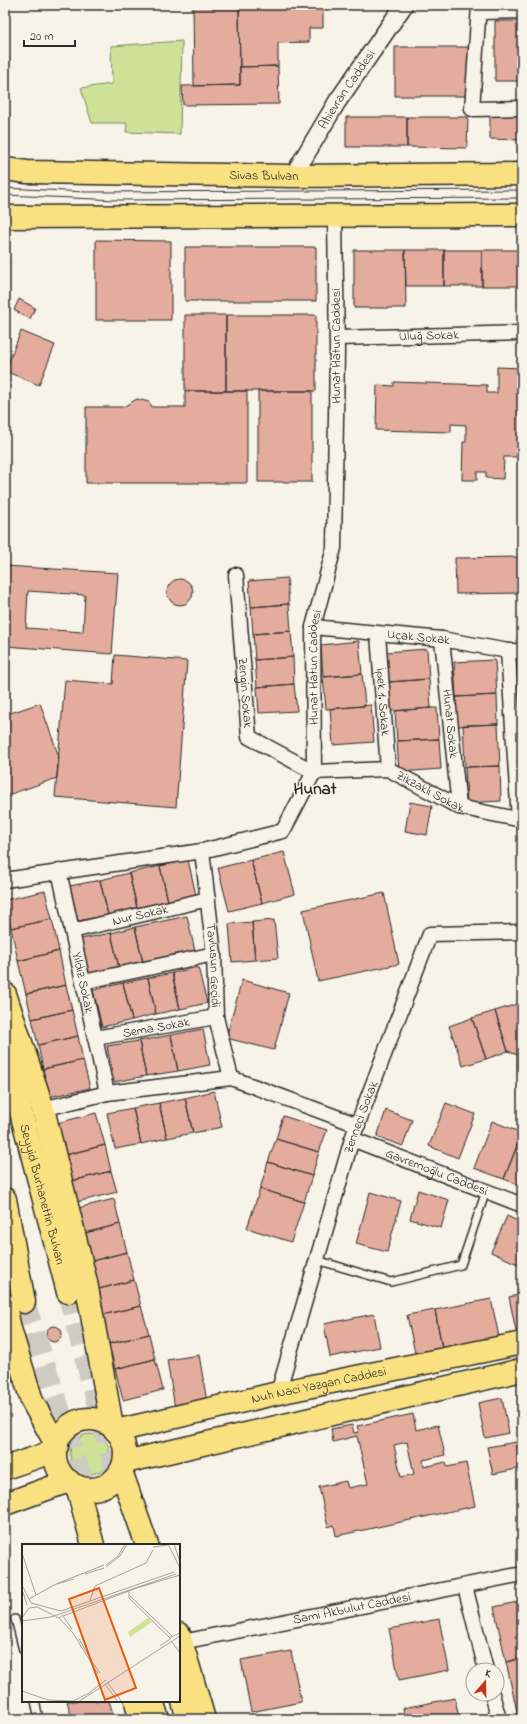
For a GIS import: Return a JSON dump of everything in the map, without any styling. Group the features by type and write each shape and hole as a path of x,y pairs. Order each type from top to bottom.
{"main road":[{"name":"Sivas Bulvarı","path":"5,169 27,172 293,176 522,174"},
{"path":"5,217 522,216"},
{"path":"5,994 43,1109 86,1282 114,1428 124,1443 123,1467 147,1544"},
{"name":"Seyyid Burhanettin Bulvarı","path":"5,1051 68,1292"},
{"path":"5,1199 14,1304 10,1329 32,1402 56,1449 58,1468 73,1484 93,1544"},
{"name":"Nuh Naci Yazgan Caddesi","path":"114,1428 522,1343"},
{"path":"5,1504 73,1484 87,1489 107,1485 115,1479 123,1467 522,1370"},
{"path":"5,1468 56,1449 62,1434 76,1422 86,1419 95,1419 114,1428"},
{"path":"180,1638 204,1719"},
{"path":"180,1691 188,1719"},
{"path":"136,1702 140,1719"},
{"path":"152,1702 158,1719"}],"street":[{"name":"Ahievran Caddesi","path":"293,176 337,102 404,5"},
{"path":"522,11 479,8 472,109 522,108"},
{"name":"Hunat Hatun Caddesi","path":"5,880 202,851 283,831 314,772 313,628 334,548 337,338 335,216"},
{"name":"Uluğ Sokak","path":"337,338 522,333"},
{"name":"Zengin Sokak","path":"236,575 249,737 314,772"},
{"name":"Uçak Sokak","path":"313,628 442,639 508,651 522,651"},
{"name":"İpek 1. Sokak","path":"378,634 388,769"},
{"name":"Hunat Sokak","path":"442,639 459,807"},
{"path":"508,651 521,820"},
{"name":"Zikzaklı Sokak","path":"314,772 388,769 459,807 521,820"},
{"name":"Tavlusun Geçidi","path":"202,851 214,954 216,1017 231,1078"},
{"name":"Yıldız Sokak","path":"59,871 107,1093"},
{"name":"Nur Sokak","path":"72,931 208,899"},
{"name":"Zenneci Sokak","path":"278,1393 352,1139 430,934 522,932"},
{"path":"83,982 214,954"},
{"name":"Sema Sokak","path":"95,1038 216,1017"},
{"path":"43,1109 107,1093 231,1078 358,1125"},
{"name":"Gavremoğlu Caddesi","path":"352,1139 522,1205"},
{"name":"Sami Akbulut Caddesi","path":"180,1638 465,1586 522,1574"},
{"path":"465,1586 484,1662"},
{"path":"494,1702 499,1719"}],"lane":[{"path":"317,1260 391,1282 460,1265 486,1191"},
{"path":"15,1620 22,1646"},
{"path":"35,1702 39,1719"}],"green space":[{"path":"182,41 180,134 126,132 127,123 92,123 81,88 112,84 111,46"},
{"path":"90,1434 104,1440 110,1454 104,1468 90,1474 76,1468 70,1454 76,1440"}],"building":[{"path":"193,5 239,5 240,85 194,86"},
{"path":"239,5 323,5 323,28 309,28 309,42 278,43 278,66 240,67"},
{"path":"495,21 522,21 522,81 495,81"},
{"path":"395,47 469,47 470,96 395,96"},
{"path":"278,66 279,104 183,105 182,86 240,85 240,67"},
{"path":"490,109 522,109 522,140 490,139"},
{"path":"346,117 407,117 407,147 346,147"},
{"path":"407,117 468,117 467,148 407,147"},
{"path":"96,240 171,241 171,320 96,320"},
{"path":"185,247 316,247 316,301 185,301"},
{"path":"354,250 405,250 406,308 354,308"},
{"path":"405,250 444,250 444,286 406,286"},
{"path":"444,250 482,250 482,286 444,286"},
{"path":"482,250 520,250 520,286 482,286"},
{"path":"520,250 522,250 522,286 520,286"},
{"path":"5,256 9,262 5,265"},
{"path":"19,299 35,308 30,319 14,310"},
{"path":"185,315 226,315 226,391 185,391"},
{"path":"226,315 316,315 316,391 226,391"},
{"path":"21,331 55,345 39,385 5,371"},
{"path":"497,367 522,368 522,457 504,457 503,479 486,478 486,472 477,472 477,480 462,480 463,442 466,442 466,425 451,424 451,432 376,430 377,385 394,386 394,382 487,385 487,393 497,393"},
{"path":"185,391 247,391 247,483 86,483 86,407 123,407 137,399 149,402 152,407 185,407"},
{"path":"258,391 312,391 312,482 258,482"},
{"path":"522,557 522,593 456,594 455,558"},
{"path":"6,566 118,573 112,654 5,646","holes":["28,591 85,595 83,632 26,628"]},
{"path":"287,578 289,604 251,607 249,581"},
{"path":"180,579 189,583 193,592 189,601 180,605 171,601 167,592 171,583"},
{"path":"289,604 291,631 253,634 251,607"},
{"path":"291,631 293,657 255,660 253,634"},
{"path":"359,641 362,674 323,677 321,645"},
{"path":"427,649 429,679 389,682 386,652"},
{"path":"115,655 187,661 176,807 55,797 65,680 113,684"},
{"path":"293,657 294,684 257,687 255,660"},
{"path":"495,660 497,695 456,697 454,662"},
{"path":"520,671 522,671 521,711"},
{"path":"362,674 365,706 326,709 323,677"},
{"path":"429,679 431,708 391,711 389,682"},
{"path":"294,684 297,711 259,713 257,687"},
{"path":"497,695 498,724 457,726 456,697"},
{"path":"40,703 59,757 57,778 5,796 5,715"},
{"path":"371,705 374,742 333,745 330,709"},
{"path":"437,708 439,739 397,741 395,711"},
{"path":"498,724 500,766 465,767 463,725"},
{"path":"439,739 441,769 399,772 397,741"},
{"path":"500,766 501,801 467,803 465,767"},
{"path":"410,802 432,806 427,835 405,831"},
{"path":"284,852 295,894 262,903 251,860"},
{"path":"188,860 196,895 168,901 160,866"},
{"path":"251,860 262,903 229,911 218,868"},
{"path":"160,866 168,901 137,908 129,873"},
{"path":"129,873 137,908 108,915 100,880"},
{"path":"100,880 108,915 78,921 70,886"},
{"path":"45,891 52,919 11,928 5,900"},
{"path":"384,893 399,964 318,981 303,910"},
{"path":"187,916 195,951 143,963 135,927"},
{"path":"52,919 59,951 18,961 11,928"},
{"path":"274,920 278,958 255,960 252,922"},
{"path":"252,922 255,960 232,962 229,924"},
{"path":"135,927 143,963 119,968 111,933"},
{"path":"111,933 119,968 89,975 81,939"},
{"path":"59,951 66,985 26,994 18,961"},
{"path":"198,967 207,1003 180,1009 172,973"},
{"path":"172,973 180,1009 156,1014 148,978"},
{"path":"148,978 156,1014 132,1020 123,983"},
{"path":"242,980 289,993 274,1050 226,1038"},
{"path":"123,983 132,1020 102,1027 93,990"},
{"path":"66,985 72,1010 32,1019 26,994"},
{"path":"517,1004 522,1006 522,1057 508,1051 495,1011"},
{"path":"72,1010 78,1036 38,1045 32,1019"},
{"path":"495,1011 508,1051 486,1059 472,1018"},
{"path":"472,1018 486,1059 463,1066 449,1026"},
{"path":"203,1029 210,1065 178,1071 171,1035"},
{"path":"171,1035 178,1071 146,1076 139,1041"},
{"path":"78,1036 83,1060 43,1069 38,1045"},
{"path":"139,1041 146,1076 114,1082 107,1046"},
{"path":"83,1060 90,1088 49,1097 43,1069"},
{"path":"214,1091 222,1127 193,1133 185,1098"},
{"path":"185,1098 193,1133 167,1138 159,1103"},
{"path":"159,1103 167,1138 141,1144 133,1108"},
{"path":"446,1103 475,1114 458,1158 429,1146"},
{"path":"133,1108 141,1144 115,1149 107,1113"},
{"path":"386,1110 412,1120 403,1146 377,1137"},
{"path":"96,1113 105,1145 65,1155 57,1123"},
{"path":"283,1116 327,1130 319,1152 276,1139"},
{"path":"492,1121 522,1133 504,1179 474,1168"},
{"path":"522,1133 522,1186 504,1179"},
{"path":"276,1139 319,1152 312,1176 268,1162"},
{"path":"105,1145 111,1171 72,1181 65,1155"},
{"path":"268,1162 312,1176 304,1202 260,1189"},
{"path":"111,1171 117,1192 77,1202 72,1181"},
{"path":"260,1189 304,1202 291,1242 247,1228"},
{"path":"418,1190 449,1200 441,1228 410,1219"},
{"path":"370,1192 401,1201 387,1252 356,1244"},
{"path":"114,1199 120,1224 81,1234 74,1209"},
{"path":"507,1216 522,1223 522,1266 491,1252"},
{"path":"120,1224 127,1252 88,1262 81,1234"},
{"path":"127,1252 134,1280 95,1290 88,1262"},
{"path":"134,1280 141,1306 102,1315 95,1290"},
{"path":"522,1294 522,1329 516,1331 509,1297"},
{"path":"491,1299 499,1337 442,1348 435,1310"},
{"path":"141,1306 149,1334 109,1344 102,1315"},
{"path":"435,1310 442,1348 415,1353 407,1315"},
{"path":"374,1314 380,1347 330,1357 324,1324"},
{"path":"51,1326 57,1326 62,1331 60,1340 57,1342 51,1342 46,1337 46,1331"},
{"path":"149,1334 155,1359 115,1369 109,1344"},
{"path":"199,1355 207,1402 175,1408 167,1360"},
{"path":"155,1359 163,1390 123,1400 115,1369"},
{"path":"502,1398 509,1433 485,1438 478,1403"},
{"path":"413,1414 416,1430 438,1425 445,1455 423,1460 424,1467 446,1462 447,1467 466,1463 475,1506 336,1536 334,1525 328,1527 319,1487 346,1481 348,1488 368,1484 357,1436 333,1442 331,1429 352,1425 354,1433 359,1432 357,1426","holes":["407,1442 414,1474 401,1477 394,1445"]},
{"path":"516,1442 521,1468 493,1474 487,1447"},
{"path":"5,1571 10,1586 5,1588"},
{"path":"522,1601 522,1658 506,1662 494,1607"},
{"path":"439,1619 449,1670 399,1680 389,1629"},
{"path":"291,1651 301,1702 251,1712 241,1660"},
{"path":"522,1658 522,1715 518,1716 506,1662"},
{"path":"455,1698 459,1719 394,1719 405,1717 403,1708"},
{"path":"67,1702 109,1702 114,1717 108,1719 72,1719"},
{"path":"346,1715 347,1719 334,1719"}],"tunnel":[{"path":"68,1292 121,1492"},
{"path":"24,1302 90,1504"}],"tram line":[{"path":"5,188 86,192 522,190"},
{"path":"5,195 117,200 522,198"}],"district":[{"name":"Hunat","path":"315,789"}]}
